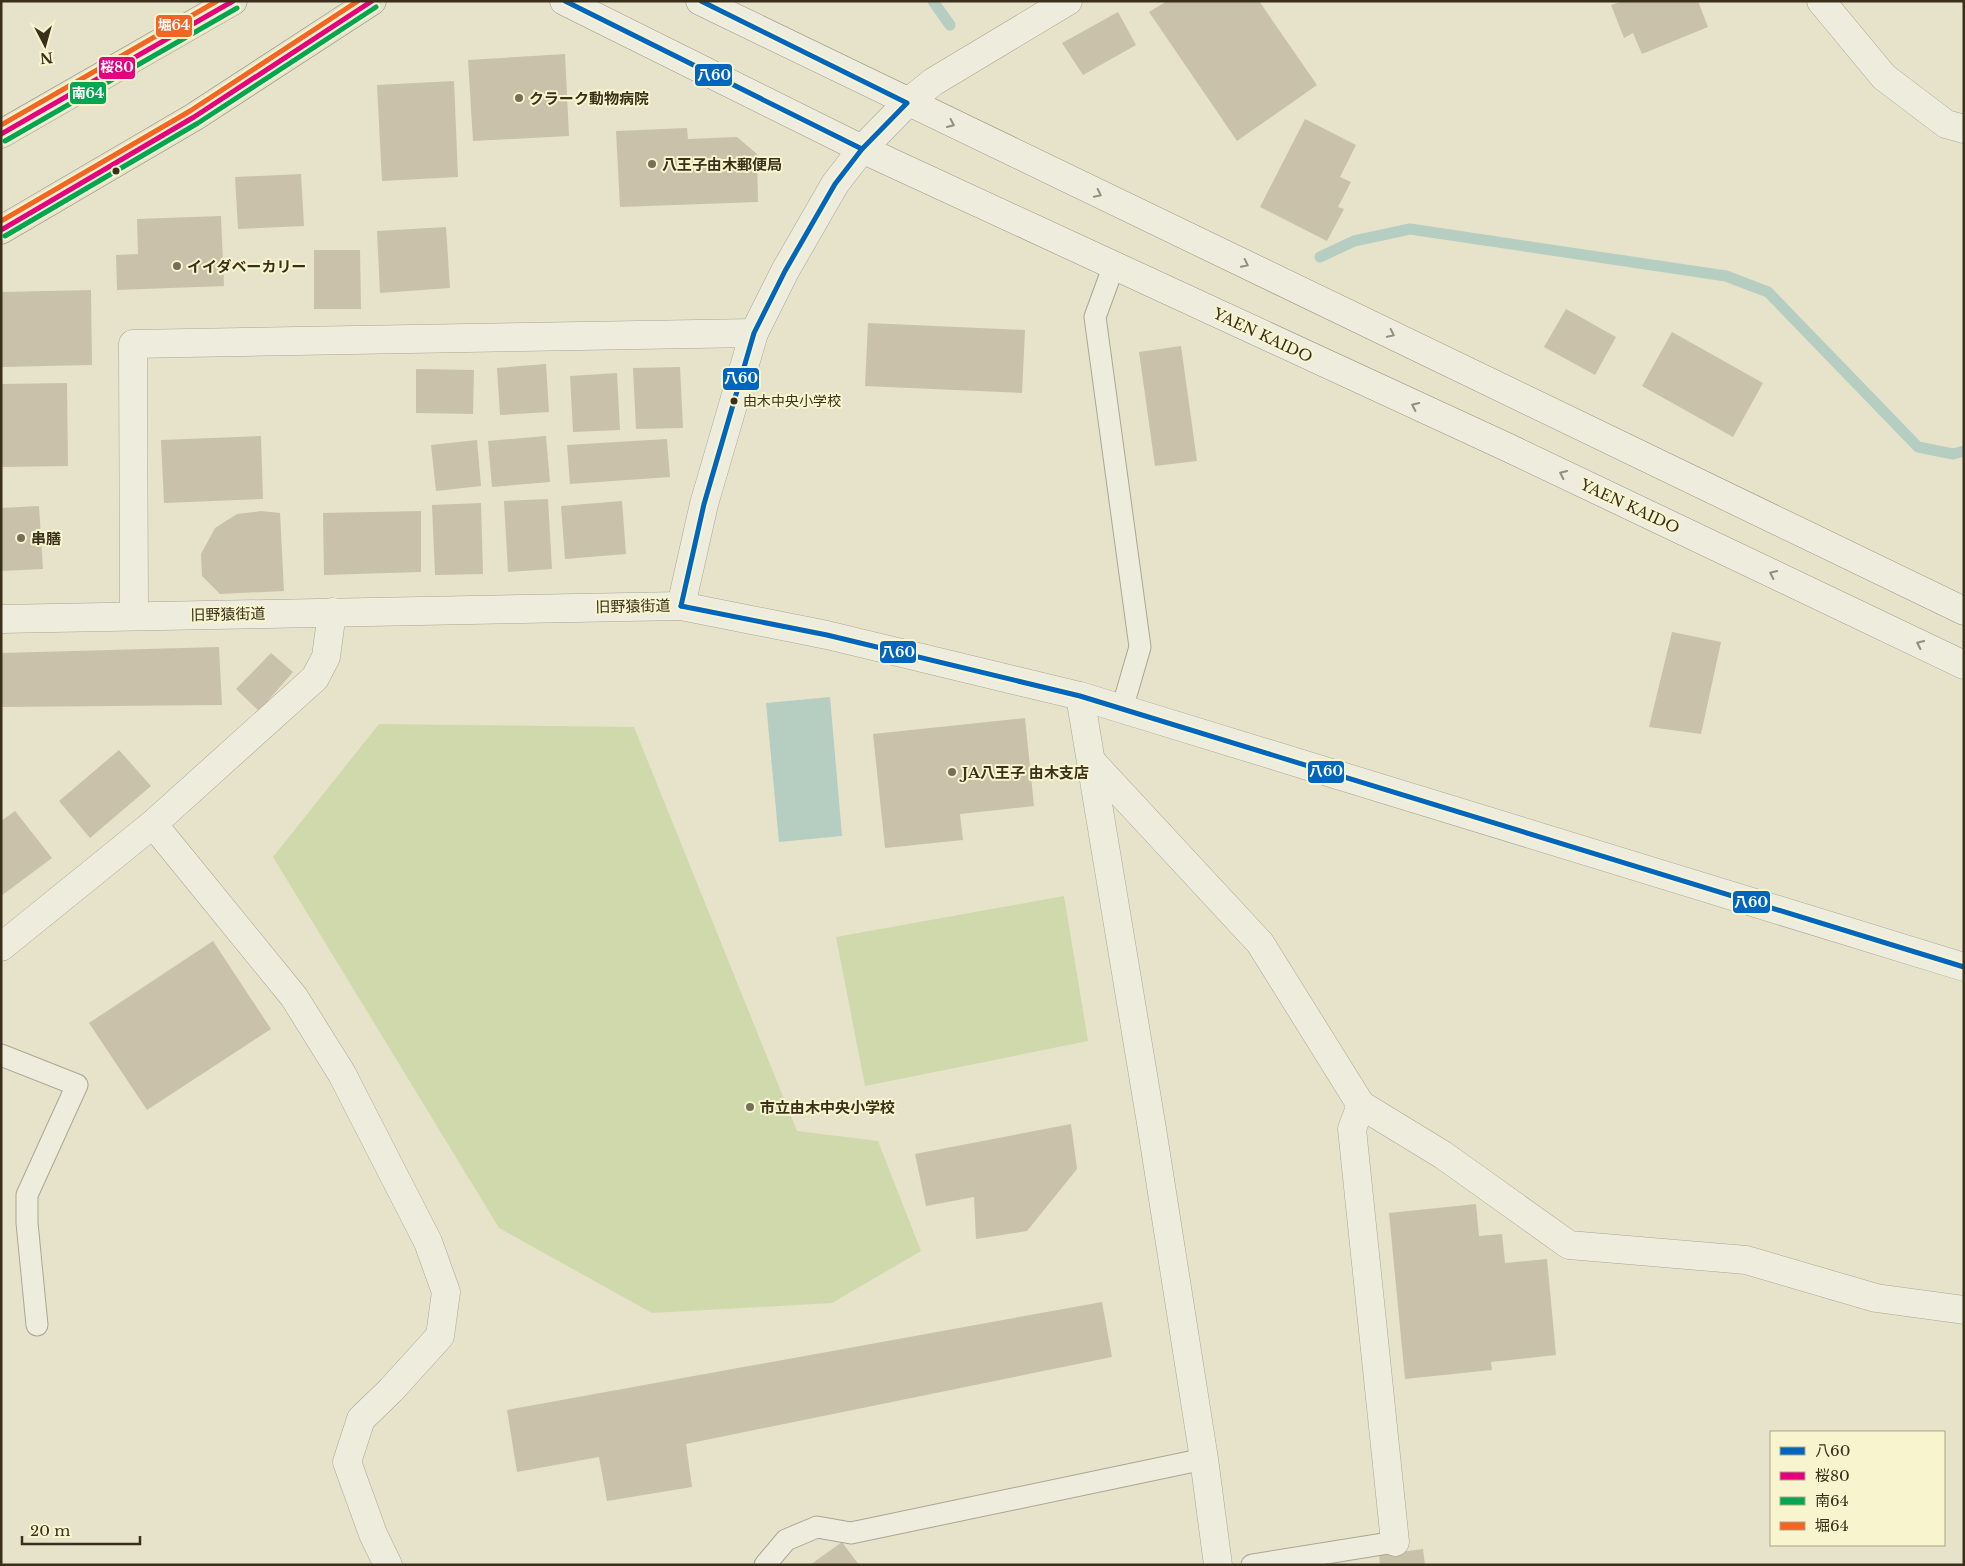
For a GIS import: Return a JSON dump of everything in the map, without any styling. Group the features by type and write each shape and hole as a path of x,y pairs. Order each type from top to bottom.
{"main road":[{"path":"1,134 233,1"},
{"path":"1,230 194,117 372,1"}],"street":[{"name":"YAEN KAIDO","path":"564,1 862,149 1510,449 1964,665"},
{"path":"700,1 907,103 1964,611"},
{"path":"681,606 704,504 754,333 785,271 835,184 862,149 907,103 933,82 1068,1"},
{"path":"1822,1 1884,78 1946,124 1964,129"},
{"path":"134,615 133,344 754,333"},
{"name":"旧野猿街道","path":"1,619 681,606 827,634 1080,696 1964,967"},
{"path":"1,947 154,824 314,678 326,657 332,612"},
{"path":"1080,696 1093,763 1204,1459 1218,1565"},
{"path":"1093,763 1260,943 1360,1105 1443,1155 1569,1245 1746,1260 1876,1298 1964,1310"},
{"path":"154,824 294,998 342,1074 428,1242 446,1292 440,1336 391,1390 361,1419 347,1462 373,1534 388,1565"},
{"path":"1360,1105 1352,1129 1395,1542"}],"lane":[{"path":"1114,265 1096,317 1140,647 1122,709"},
{"path":"1,1055 77,1085 27,1195 27,1223 37,1325"},
{"path":"765,1565 786,1540 817,1527 851,1533 1204,1459"},
{"path":"1252,1565 1395,1542"}],"green space":[{"path":"379,724 634,727 797,1131 878,1141 921,1251 832,1303 652,1313 499,1228 273,857"},
{"path":"1064,896 1088,1041 865,1086 836,937"}],"shaded area":[{"path":"830,697 842,836 779,842 766,703"}],"building":[{"path":"1167,1 1259,1 1317,85 1237,141 1149,12"},
{"path":"1623,1 1698,1 1708,27 1642,54 1633,33 1624,38 1611,5"},
{"path":"1118,12 1136,45 1083,75 1062,43"},
{"name":"クラーク動物病院","path":"565,54 569,136 473,141 468,60"},
{"path":"454,81 458,177 382,181 377,85"},
{"path":"1305,119 1356,145 1340,177 1351,182 1338,207 1344,209 1327,241 1260,207"},
{"path":"687,128 688,139 737,137 757,154 758,202 620,207 616,131"},
{"path":"301,174 304,226 238,229 235,177"},
{"path":"221,216 224,286 117,290 116,255 138,254 137,219"},
{"path":"446,227 450,288 380,293 377,231"},
{"path":"314,250 360,250 361,309 314,309"},
{"path":"91,290 92,365 1,367 1,292"},
{"path":"1566,309 1616,337 1595,375 1544,347"},
{"path":"868,323 1025,330 1022,393 865,386"},
{"path":"1672,332 1763,383 1733,437 1642,386"},
{"path":"1181,346 1197,461 1155,466 1139,352"},
{"path":"546,364 549,412 500,415 497,368"},
{"path":"680,367 683,428 636,429 633,368"},
{"path":"416,369 474,370 473,414 416,413"},
{"path":"617,373 620,430 573,432 570,376"},
{"path":"67,383 68,466 1,467 1,384"},
{"path":"261,436 263,499 164,503 161,440"},
{"path":"546,436 550,482 492,487 488,441"},
{"path":"667,439 670,477 570,484 567,445"},
{"path":"477,440 481,486 436,491 431,445"},
{"path":"548,499 552,569 508,572 504,501"},
{"path":"622,501 626,554 565,559 561,506"},
{"path":"481,503 483,574 435,575 432,505"},
{"name":"串膳","path":"39,506 43,569 1,571 1,508"},
{"path":"261,511 280,513 284,591 220,594 202,576 201,554 215,528 237,514"},
{"path":"421,511 421,572 324,575 323,513"},
{"path":"1672,632 1721,642 1701,734 1649,727"},
{"path":"219,647 222,705 1,707 1,653"},
{"path":"271,653 293,672 259,711 236,689"},
{"path":"1025,718 1034,806 960,814 963,840 885,848 873,734"},
{"path":"119,750 151,786 90,838 59,801"},
{"path":"15,811 52,858 1,896 1,821"},
{"path":"213,941 271,1029 147,1110 89,1023"},
{"path":"1071,1124 1077,1169 1027,1231 976,1239 974,1197 926,1206 915,1154"},
{"path":"1476,1204 1479,1236 1502,1234 1505,1263 1547,1259 1556,1355 1491,1362 1492,1370 1405,1379 1389,1213"},
{"path":"1102,1302 1112,1357 686,1444 692,1487 607,1501 599,1457 517,1472 507,1410"},
{"path":"842,1542 859,1565 810,1565"},
{"path":"1423,1549 1425,1565 1380,1565 1379,1555"}],"waterway":[{"path":"933,1 950,25"},
{"path":"1320,257 1354,241 1410,229 1726,276 1768,292 1918,447 1953,454 1964,451"}],"transit line":[{"name":"堀64","path":"1,125 217,1"},
{"name":"桜80","path":"1,134 233,1"},
{"name":"堀64","path":"1,221 190,111 358,1"},
{"name":"桜80","path":"1,230 194,117 372,1"},
{"name":"八60","path":"565,1 862,149"},
{"name":"八60","path":"681,606 704,504 754,333 785,271 835,184 862,149 907,103 701,1"},
{"name":"南64","path":"5,236 198,123 376,7"},
{"name":"南64","path":"5,141 237,8"},
{"name":"八60","path":"681,606 827,635 1080,696 1964,967"}],"place":[{"name":"クラーク動物病院","path":"519,98"},
{"name":"八王子由木郵便局","path":"652,164"},
{"name":"イイダベーカリー","path":"177,266"},
{"name":"由木中央小学校","path":"734,401"},
{"name":"串膳","path":"21,538"},
{"name":"JA八王子 由木支店","path":"952,772"},
{"name":"市立由木中央小学校","path":"750,1107"}]}
